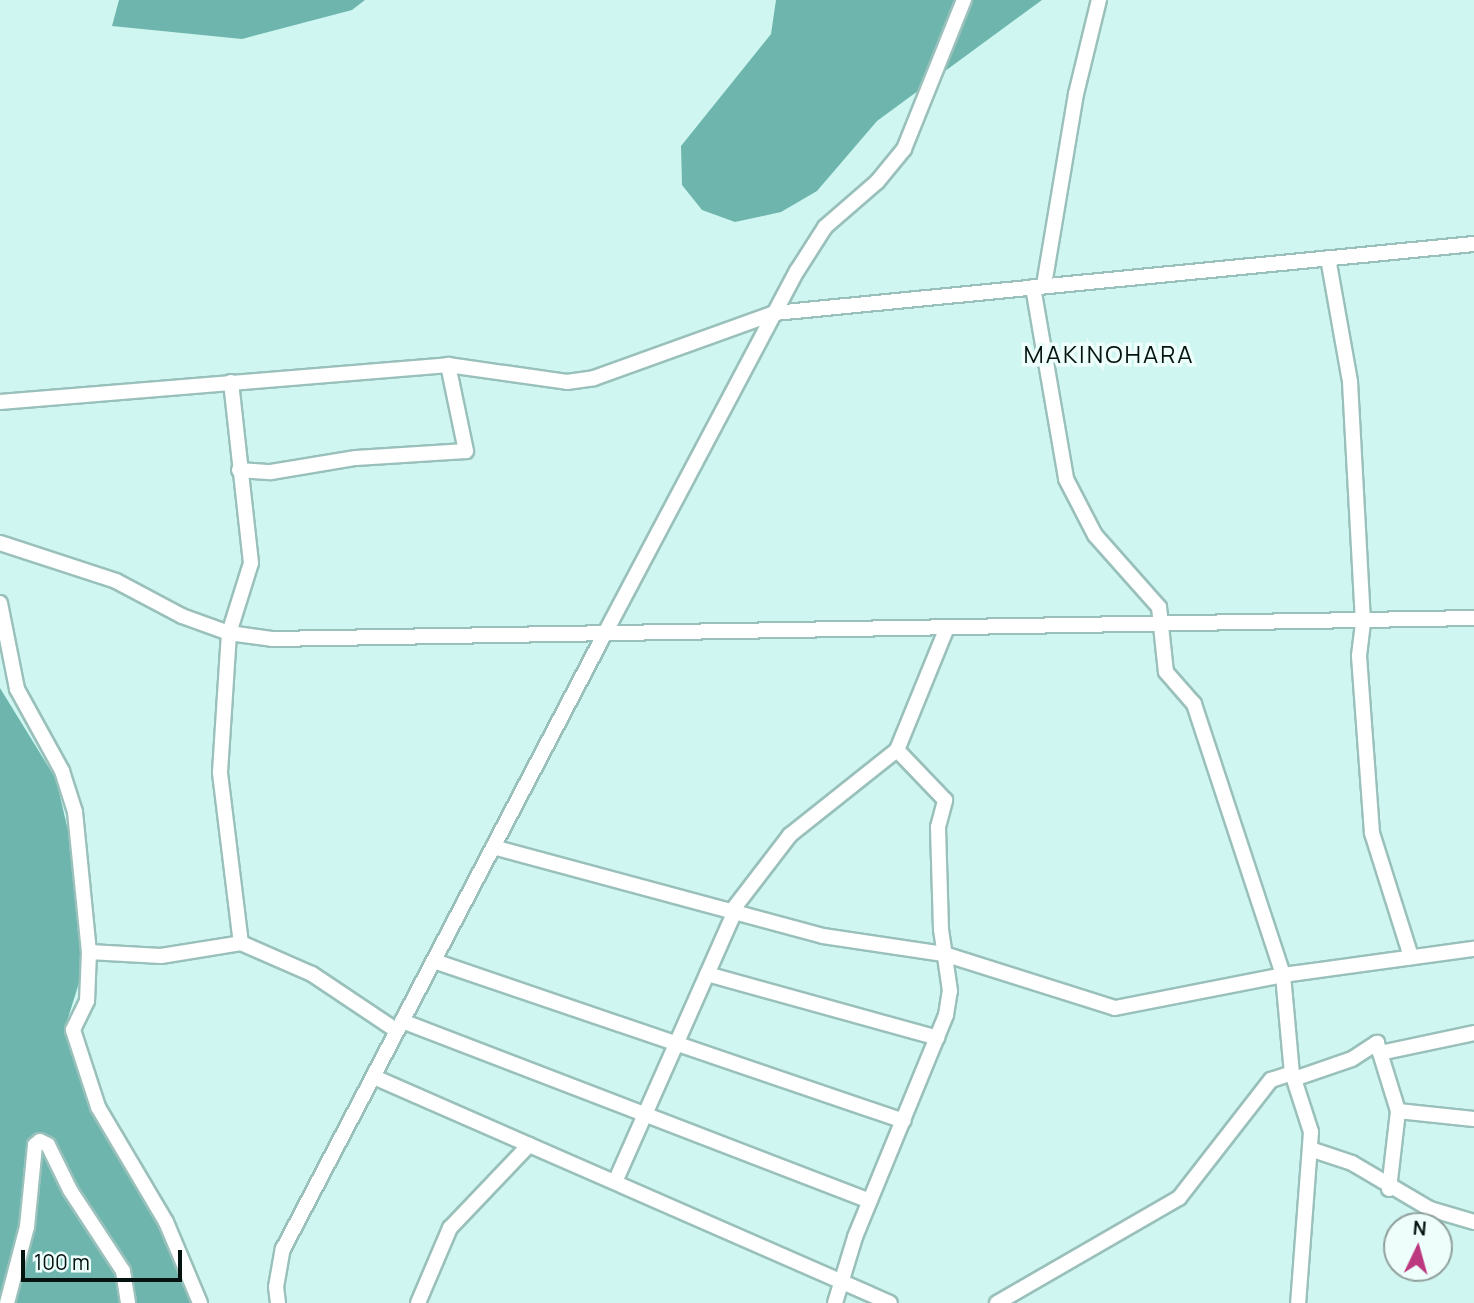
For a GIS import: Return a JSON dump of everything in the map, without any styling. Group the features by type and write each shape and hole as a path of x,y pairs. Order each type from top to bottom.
{"street":[{"path":"278,1303 276,1287 284,1249 604,635 775,313 825,227 877,182 904,149 964,0"},
{"path":"1100,0 1076,94 1039,286 1066,479 1095,535 1159,607 1166,672 1194,704 1283,975 1293,1076 1311,1132 1298,1303"},
{"path":"0,402 447,365 566,382 594,378 775,313 1474,244"},
{"path":"1328,258 1350,382 1363,623 1360,656 1372,833 1411,957"},
{"path":"239,470 271,472 356,458 466,452 447,365"},
{"path":"231,382 251,563 229,633 220,774 241,943"},
{"path":"0,543 116,581 182,617 229,633 272,639 1363,623 1474,618"},
{"path":"0,603 17,690 62,771 75,812 89,951 87,1001 73,1030 98,1107 166,1223 200,1303"},
{"path":"615,1182 732,912 790,835 897,750 946,629"},
{"path":"835,1303 870,1201 937,1038 950,991 944,954 938,827 944,800 897,750"},
{"path":"494,847 822,936 944,954 1115,1008 1283,975 1474,949"},
{"path":"89,951 161,956 241,943 312,974 400,1026 645,1114 870,1201"},
{"path":"433,961 903,1121"},
{"path":"707,974 937,1038"},
{"path":"1380,1052 1474,1033"},
{"path":"997,1303 1179,1198 1271,1080 1352,1059 1377,1043 1398,1111 1389,1189"},
{"path":"374,1077 890,1303"},
{"path":"1398,1111 1474,1119"},
{"path":"7,1303 27,1227 35,1145 40,1141 48,1144 70,1191 123,1271 128,1303"},
{"path":"418,1303 450,1228 529,1145"},
{"path":"1310,1149 1352,1163 1389,1189 1430,1209 1474,1222"}],"green space":[{"path":"119,0 365,0 352,10 242,39 112,26"},
{"path":"776,0 1042,0 877,121 817,191 781,212 735,222 702,210 682,185 681,146 771,34"},
{"path":"0,688 56,779 73,852 82,973 64,1031 86,1099 171,1248 192,1303 0,1303"}],"district":[{"name":"MAKINOHARA","path":"1109,354"}]}
